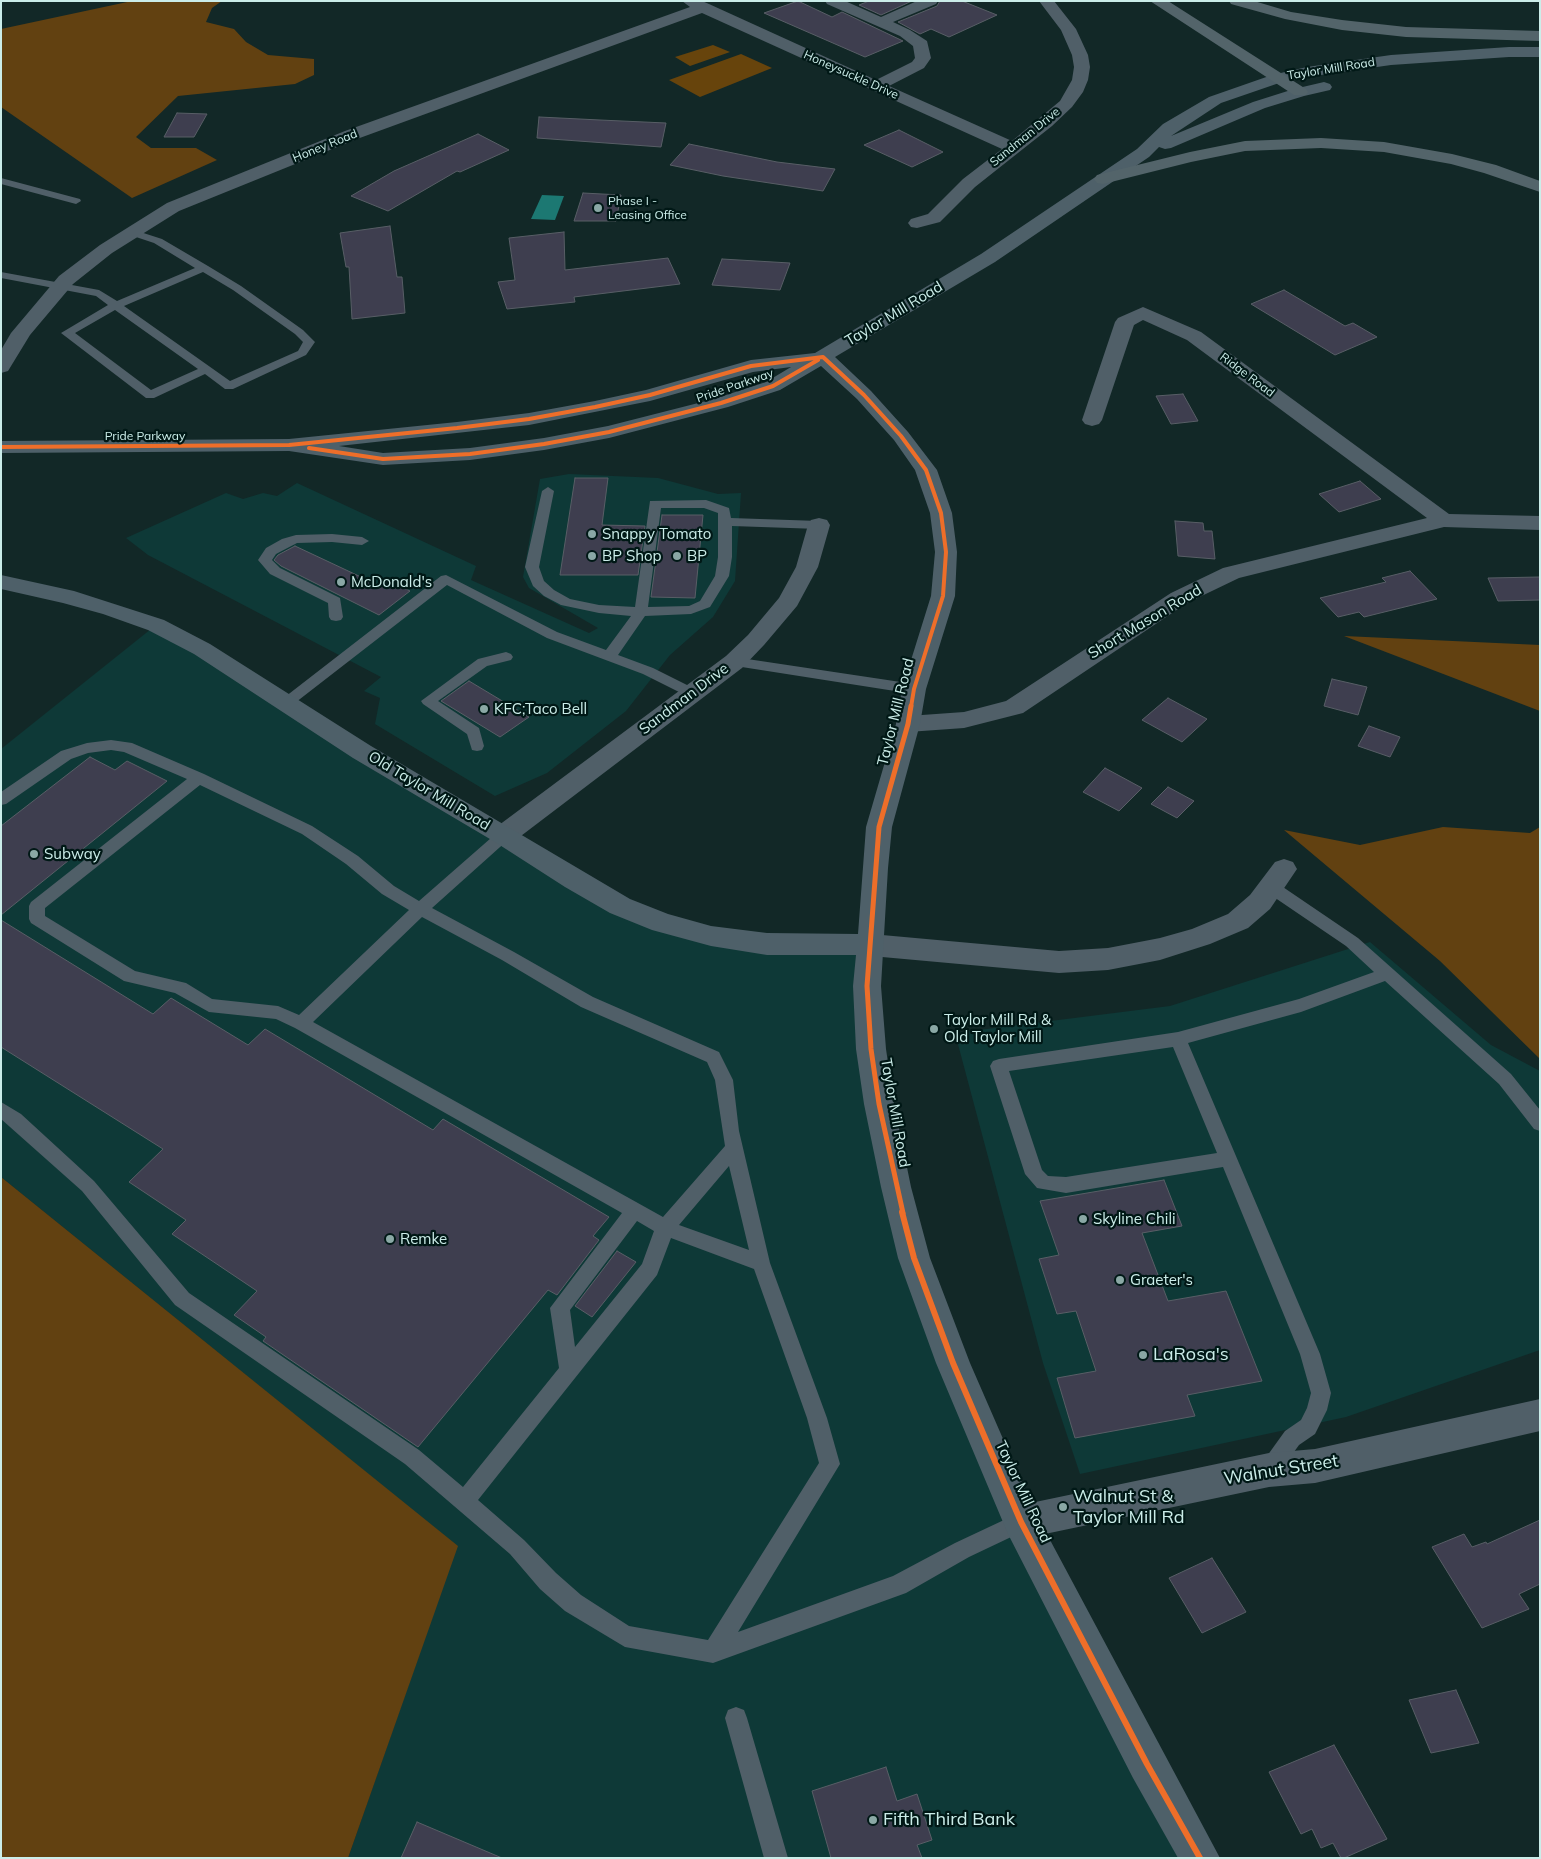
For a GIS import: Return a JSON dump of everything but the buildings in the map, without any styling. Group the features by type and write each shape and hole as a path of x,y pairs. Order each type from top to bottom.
{"highway":[{"path":"1157,1 1300,92"},
{"path":"1236,1 1290,16 1342,26 1406,32 1540,36"},
{"path":"1103,179 1190,157 1235,148 1320,142 1384,147 1452,159 1490,169 1540,187"}],"main road":[{"name":"Taylor Mill Road","path":"1200,1858 1146,1764 1021,1522 953,1363 914,1258 896,1187 879,1104 871,1049 867,986 871,945 873,886 879,826 908,724 914,689 944,596 946,552 941,513 926,470 901,436 864,395 824,357 988,258 1143,153 1169,128 1215,100 1278,78 1306,72 1391,60 1540,52"},
{"path":"1422,74 1540,67"},
{"name":"Taylor Mill Road","path":"1143,153 1201,130 1225,118 1300,92 1339,84"},
{"name":"Pride Parkway","path":"289,445 383,459 470,454 544,444 609,432 721,403 773,386 824,357"},
{"name":"Pride Parkway","path":"1,447 289,445 529,419 650,395 751,366 824,357"},
{"name":"Old Taylor Mill Road","path":"1,582 66,596 156,626 202,649 362,752 504,835 574,880 620,906 662,923 711,936 767,944 871,945"}],"street":[{"path":"832,1 881,22 916,39 921,44 922,58 918,65 910,71 876,86"},
{"path":"881,22 931,1"},
{"name":"Sandman Drive","path":"917,223 934,218 969,183 1012,147 1046,122 1066,104 1080,80 1082,67 1074,40 1046,1"},
{"name":"Honeysuckle Drive","path":"697,4 1012,147"},
{"name":"Honey Road","path":"1,367 6,349 62,285 131,232 173,207 351,135 697,4"},
{"name":"Ridge Road","path":"1092,420 1125,322 1143,313 1194,336 1444,520"},
{"name":"Short Mason Road","path":"908,724 964,720 1014,707 1179,598 1231,573 1444,520 1540,523"},
{"name":"Sandman Drive","path":"504,835 734,662 756,640 788,601 807,567 819,525"},
{"path":"871,945 1059,962 1108,959 1160,949 1200,937 1238,920 1260,902 1277,878"},
{"name":"Walnut Street","path":"1021,1522 1269,1470 1315,1466 1540,1415"}],"lane":[{"path":"1,180 76,201"},
{"path":"1,275 99,293 164,340 181,359 205,370 229,386 302,352 309,342 299,332 260,304 204,268 158,241 131,232"},
{"path":"204,268 116,305 67,333 113,362 150,395 205,370"},
{"path":"132,330 144,326"},
{"path":"153,345 164,340"},
{"path":"548,491 532,567 538,583 548,593 566,602 599,609 641,612 691,610 705,604 722,576 725,557 724,511 706,504 655,504 641,612 609,657"},
{"path":"725,522 819,525"},
{"path":"336,617 335,601 275,571 265,560 272,551 296,539 332,538 362,541"},
{"path":"286,703 446,579 552,635 648,671 692,694"},
{"path":"477,746 474,732 428,701 484,662 506,657"},
{"path":"734,662 914,689"},
{"path":"1,800 66,755 87,748 111,745 127,747 199,778 307,830 352,860 388,890 420,910 508,956 587,1002 713,1057 724,1080 734,1148 761,1263 817,1418 830,1464 712,1652"},
{"path":"199,778 37,906 37,919 130,976 180,988 209,1005 278,1013 302,1023 665,1228 761,1263"},
{"path":"302,1023 420,910 504,835"},
{"path":"1277,878 1352,942 1505,1079 1540,1124"},
{"path":"1228,1159 1066,1185 1042,1182 1034,1174 999,1066 1178,1039 1301,1005 1387,974"},
{"path":"1178,1039 1310,1354 1321,1393 1317,1410 1308,1427 1292,1438 1269,1470"},
{"path":"1,1109 15,1119 88,1186 182,1300 412,1457 517,1547 548,1582 573,1602 625,1636 712,1652 898,1585 962,1550 1021,1522"},
{"path":"464,1502 650,1269 665,1228 734,1148"},
{"path":"569,1371 560,1308 634,1211"},
{"path":"736,1718 776,1858"}],"shaded area":[{"path":"132,1 222,1 212,8 206,22 234,29 246,42 268,55 314,59 314,75 295,84 178,96 136,137 151,148 196,148 217,160 132,198 1,107 1,29"},
{"path":"713,45 730,52 690,66 675,57"},
{"path":"741,54 772,68 700,97 669,80"},
{"path":"569,474 658,478 718,494 741,493 735,581 713,617 670,655 626,711 547,773 495,796 375,724 380,698 364,691 381,677 148,555 126,538 226,493 243,499 263,493 277,496 297,483 476,566 471,580 589,633 598,628 529,588 523,577 540,479"},
{"path":"156,625 662,923 871,945 914,1258 1200,1858 348,1858 457,1546 1,1177 1,749"},
{"path":"1344,636 1540,645 1540,711"},
{"path":"1443,827 1530,833 1540,827 1540,1059 1440,961 1284,830 1360,845"},
{"path":"1370,942 1491,1045 1540,1071 1540,1350 1346,1417 1080,1474 1043,1363 955,1033 1170,1006"},
{"path":"1,1177 458,1546 348,1858 1,1858"}],"water":[{"path":"542,195 564,196 555,220 531,219"}],"cycle path":[{"path":"823,357 864,395 901,436 926,470 941,513 946,552 943,596 914,689 908,724 879,827 875,868 867,986 871,1049 879,1104 896,1187 914,1258 953,1363 1021,1522 1147,1764 1200,1858"},
{"path":"1,447 289,445 457,428 529,419 595,407 650,395 751,366 823,357"},
{"path":"309,448 383,459 470,454 544,444 609,432 721,403 773,386 818,360"}],"place":[{"name":"Phase I - Leasing Office","path":"598,208"},
{"name":"Snappy Tomato","path":"592,534"},
{"name":"BP Shop","path":"592,556"},
{"name":"BP","path":"677,556"},
{"name":"McDonald's","path":"341,582"},
{"name":"KFC;Taco Bell","path":"484,709"},
{"name":"Subway","path":"34,854"},
{"name":"Taylor Mill Rd & Old Taylor Mill","path":"934,1029"},
{"name":"Skyline Chili","path":"1083,1219"},
{"name":"Remke","path":"390,1239"},
{"name":"Graeter's","path":"1120,1280"},
{"name":"LaRosa's","path":"1143,1355"},
{"name":"Walnut St & Taylor Mill Rd","path":"1063,1507"},
{"name":"Fifth Third Bank","path":"873,1820"}]}
